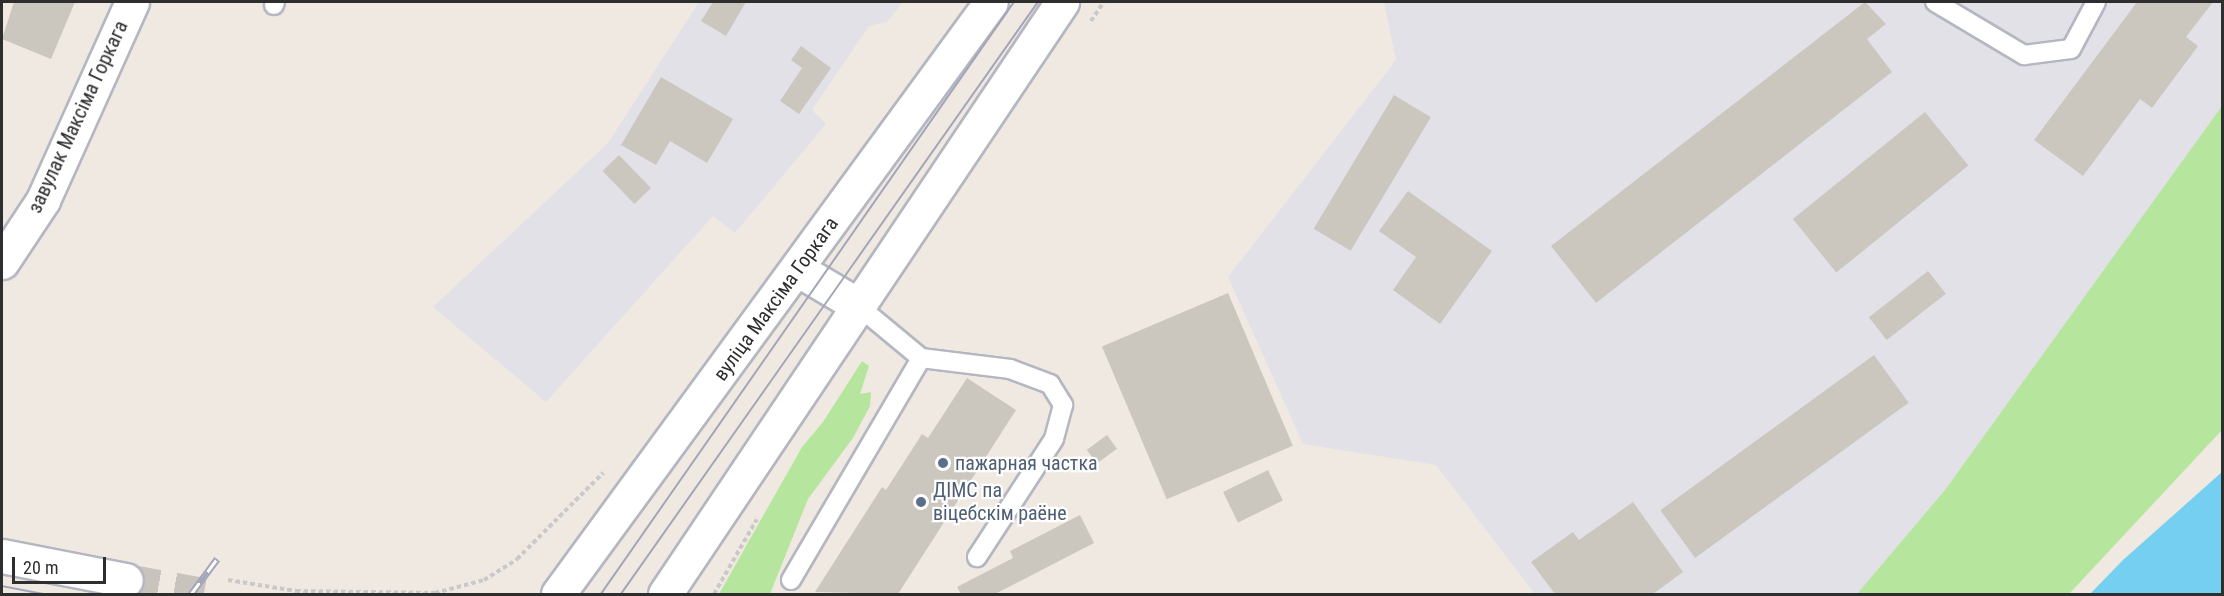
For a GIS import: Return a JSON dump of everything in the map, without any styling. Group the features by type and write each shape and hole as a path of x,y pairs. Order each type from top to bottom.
{"main road":[{"name":"завулак Максіма Горкага","path":"2,262 43,200 132,2"},
{"name":"вуліца Максіма Горкага","path":"558,594 991,2"},
{"path":"665,594 856,304 1062,2"},
{"path":"797,269 856,304"},
{"path":"2,556 126,580"}],"lane":[{"path":"1935,2 2024,55 2072,48 2096,2"},
{"path":"2,232 43,200"},
{"path":"856,304 921,358 1010,369 1050,384 1063,405 1054,439 976,557"},
{"path":"791,580 921,358"}],"path":[{"path":"228,580 296,591 435,593 484,580 517,559 552,527 606,469"},
{"path":"552,527 560,532"}],"shaded area":[{"path":"699,2 903,2 887,22 869,26 812,110 826,124 735,233 713,216 546,402 433,307 608,143"},
{"path":"1384,2 2222,2 2222,110 1948,494 1862,594 1535,594 1436,465 1303,444 1228,277 1396,60"}],"green space":[{"path":"2222,106 2222,430 2069,594 1857,594 1945,490"},
{"path":"862,361 869,366 860,394 871,392 870,406 853,438 808,499 770,594 719,594 802,447 823,422"}],"water":[{"path":"2222,472 2222,594 2090,594 2123,560"}],"building":[{"path":"14,2 75,2 51,59 2,39"},
{"path":"713,2 746,2 726,36 701,21"},
{"path":"1865,2 1886,24 1867,39 1892,72 1596,303 1551,246"},
{"path":"2137,2 2213,2 2186,37 2198,46 2152,108 2140,99 2083,176 2034,140"},
{"path":"801,46 831,68 799,114 780,101 802,68 791,60"},
{"path":"661,77 733,119 707,163 670,141 656,165 621,145"},
{"path":"1394,95 1431,117 1351,251 1314,229"},
{"path":"1925,112 1968,166 1836,273 1793,219"},
{"path":"619,155 651,188 634,204 602,171"},
{"path":"1408,191 1492,251 1440,324 1393,290 1416,257 1379,231"},
{"path":"1928,271 1946,294 1887,340 1869,317"},
{"path":"1228,293 1293,446 1167,499 1102,347"},
{"path":"1874,355 1909,403 1695,558 1660,510"},
{"name":"пажарная частка","path":"967,378 1016,410 898,594 815,592 882,487 886,490 922,434 928,438"},
{"path":"1107,435 1117,449 1097,463 1087,450"},
{"path":"1268,470 1283,501 1238,522 1223,492"},
{"path":"1633,502 1683,572 1653,594 1555,594 1531,562 1573,532 1579,540"},
{"path":"1080,515 1094,543 995,594 961,594 957,587 1013,558 1010,551"}],"tunnel":[{"path":"126,580 204,594"}],"tram line":[{"path":"601,594 1014,2"},
{"path":"621,594 1038,2"},
{"path":"2,586 44,594"}],"railway":[{"path":"191,594 217,559"}],"place":[{"name":"пажарная частка","path":"943,463"},
{"name":"ДІМС па віцебскім раёне","path":"921,502"}]}
